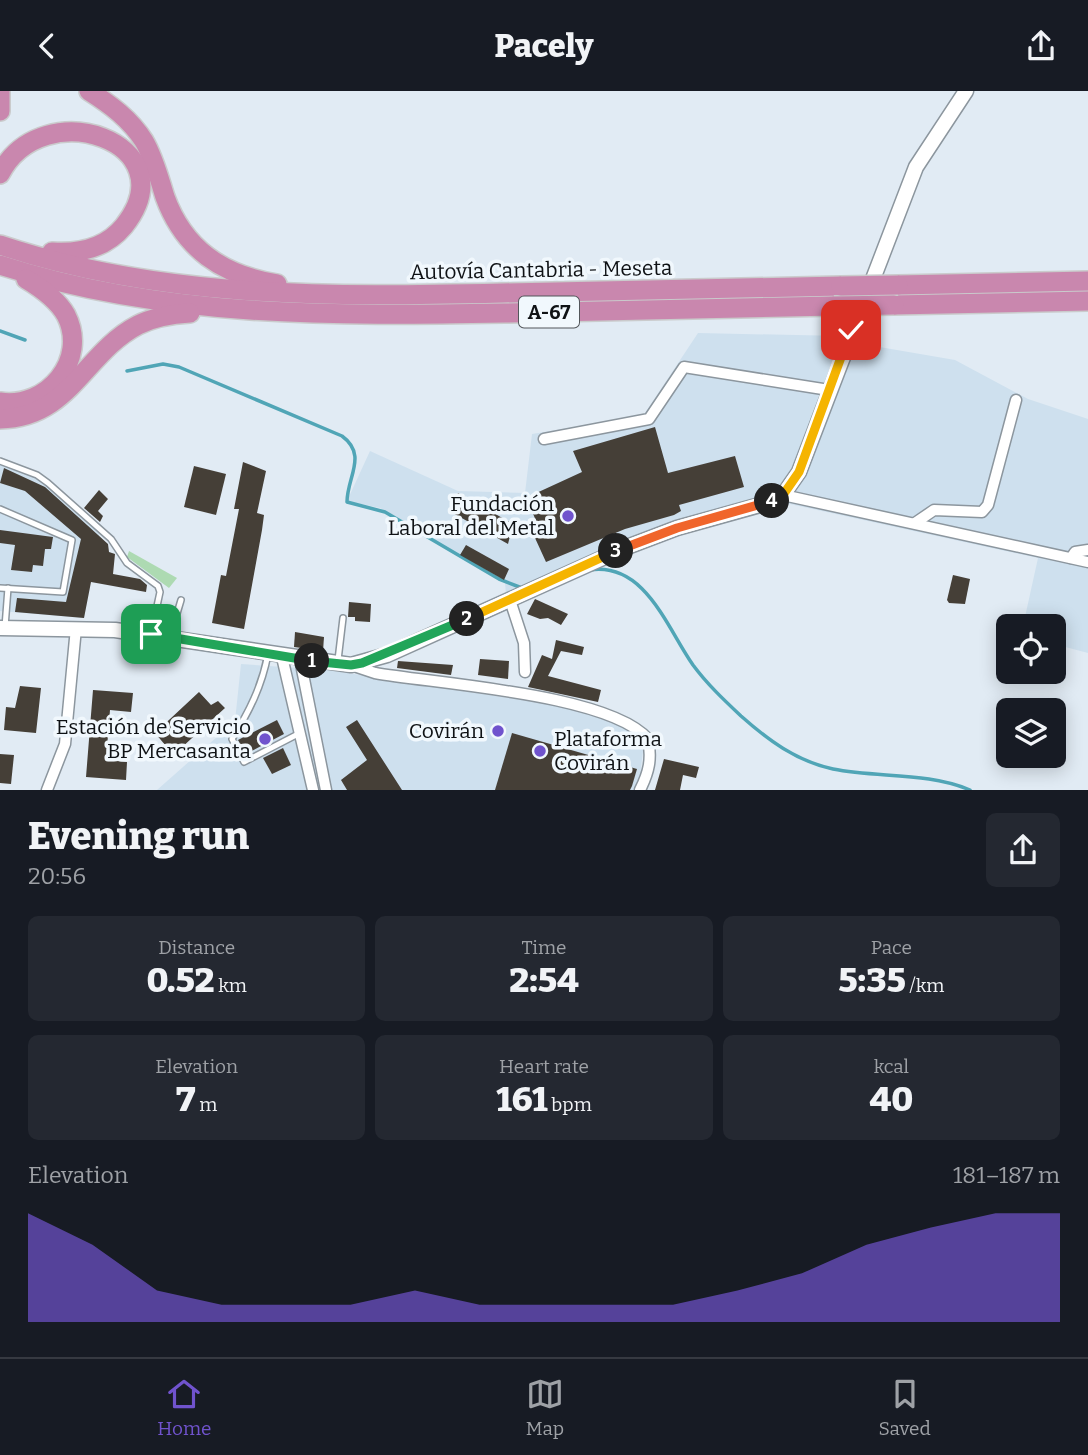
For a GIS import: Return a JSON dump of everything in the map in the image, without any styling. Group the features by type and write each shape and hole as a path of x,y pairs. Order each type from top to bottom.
{"highway":[{"path":"0,91 0,111"},
{"path":"89,91 126,118 140,135 151,155 174,220 189,242 205,257 240,275 347,295"},
{"path":"3,256 65,253 94,248 113,237 132,214 140,183 133,148 116,127 83,111"},
{"path":"0,174 15,137 41,116"},
{"path":"0,402 26,402 49,389 67,366 72,342 69,321 57,302 3,256"},
{"name":"Autovía Cantabria - Meseta","path":"3,256 180,285 347,295 1088,281"},
{"name":"Autovía Cantabria - Meseta","path":"3,256 127,297 265,312 428,315 1088,301"},
{"path":"0,419 27,416 51,405 115,341 149,320 186,313 265,312"}],"street":[{"path":"345,664 387,655 627,547 677,528 748,510 783,495 799,472 851,330 916,167 966,91"},
{"path":"544,439 649,419 684,367 829,390"},
{"path":"915,523 934,510 982,512 988,505 1016,400"},
{"path":"783,495 1088,562"},
{"path":"1071,558 1076,552 1088,550"},
{"path":"510,600 524,643 525,672"},
{"path":"3,628 76,628 151,634 345,664 375,674 532,695 582,706 630,725 648,739 651,751 648,775 640,790"},
{"path":"47,790 59,767 65,744 76,628"},
{"path":"275,655 300,733 313,790"},
{"path":"300,659 326,790"}],"lane":[{"path":"0,461 37,475 105,532 127,563 158,586 160,592 151,634"},
{"path":"0,509 72,540 63,591 0,588"},
{"path":"3,628 8,588"},
{"path":"170,637 181,600"},
{"path":"343,618 345,664"},
{"path":"275,655 250,711 232,739 244,762 300,733"}],"shaded area":[{"path":"698,333 842,336 862,344 955,360 1028,399 1088,419 1088,653 1066,647 1066,614 1026,614 1038,558 785,503 651,542 507,609 505,582 380,508 347,501 370,451 458,491 525,493 532,434 643,416"},
{"path":"0,465 34,476 100,532 84,618 0,611"},
{"path":"241,664 328,670 548,704 593,714 639,735 644,742 640,776 633,790 157,790 235,721"}],"green space":[{"path":"129,551 177,578 169,588 127,557"}],"building":[{"path":"655,427 668,473 735,456 744,487 679,505 681,511 674,515 625,529 546,562 530,527 537,523 531,509 537,507 532,495 582,472 573,451"},
{"path":"243,462 266,471 257,513 264,515 262,530 244,629 212,623 221,575 226,576 239,509 234,509"},
{"path":"194,466 226,474 216,515 184,507"},
{"path":"4,468 45,487 108,544 109,552 115,554 113,574 140,579 147,585 146,592 91,582 84,618 15,612 17,598 66,602 81,539 25,491 0,483"},
{"path":"99,490 108,499 98,511 103,516 100,522 84,508"},
{"path":"458,493 513,524 508,544 451,512"},
{"path":"0,530 53,537 51,549 45,549 43,566 33,565 32,572 11,570 15,545 0,543"},
{"path":"466,545 509,569 504,580 460,555"},
{"path":"953,575 970,579 965,604 949,603 947,600"},
{"path":"535,599 568,614 561,625 548,618 540,619 527,614"},
{"path":"349,602 371,604 370,622 355,621 355,617 348,617"},
{"path":"295,632 324,637 323,651 294,647"},
{"path":"556,640 584,647 582,655 561,651 548,676 601,690 598,702 528,687 542,655 552,659"},
{"path":"480,659 509,661 508,679 478,675"},
{"path":"398,661 453,665 451,675 397,668"},
{"path":"20,686 41,688 36,733 4,730 6,707 15,708"},
{"path":"93,690 133,693 131,712 110,710 106,760 127,762 126,780 86,777"},
{"path":"199,692 211,705 218,701 225,708 169,759 162,753 166,746 155,733"},
{"path":"277,720 284,734 246,754 238,740"},
{"path":"357,720 402,790 347,790 341,780 367,760 346,727"},
{"name":"Plataforma Covirán","path":"512,733 637,769 632,786 630,790 495,790"},
{"path":"283,748 291,765 272,774 263,758"},
{"path":"0,754 14,755 11,784 0,783"},
{"path":"664,759 699,767 696,778 683,775 680,790 655,790"}],"waterway":[{"path":"0,331 25,340"},
{"path":"127,371 163,364 179,367 342,436 350,443 355,459 347,502 385,512 499,579 522,588"},
{"path":"590,570 609,570 626,576 640,587 704,679 741,716 783,748 807,761 833,769 937,780 970,790"}],"place":[{"name":"Fundación Laboral del Metal","path":"568,516"},
{"name":"Covirán","path":"498,731"},
{"name":"Estación de Servicio BP Mercasanta","path":"265,739"},
{"name":"Plataforma Covirán","path":"540,751"}],"route":[{"path":"151,634 282,657 351,665 362,663 387,655 627,547 677,528 767,503 783,495 799,472 851,330"}]}
